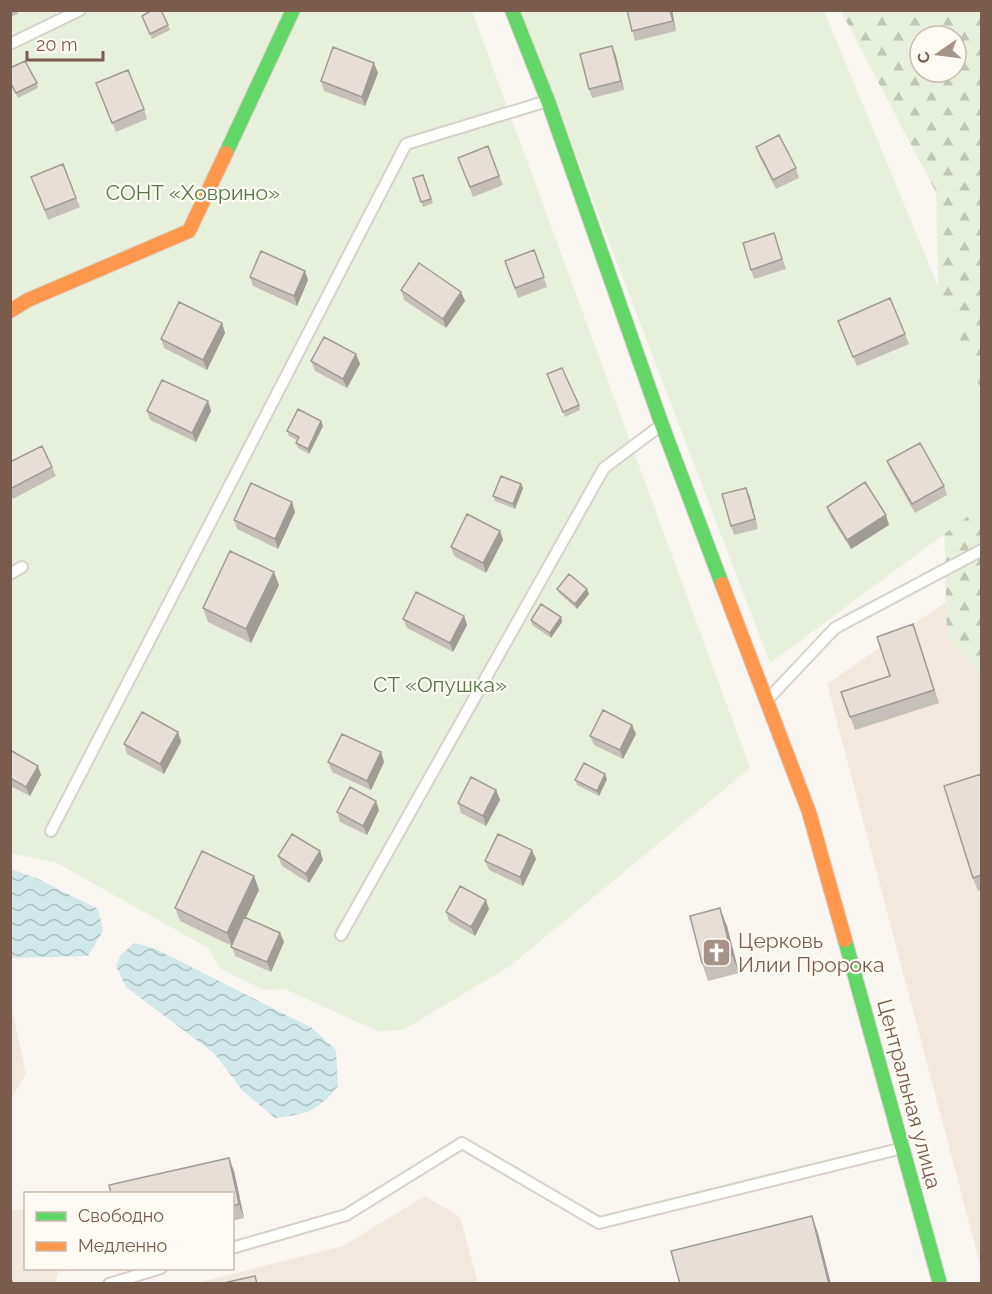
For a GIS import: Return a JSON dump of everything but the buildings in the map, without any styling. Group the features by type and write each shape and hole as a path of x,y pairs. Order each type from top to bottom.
{"street":[{"path":"10,310 28,300 189,231 293,10"},
{"name":"Центральная улица","path":"512,10 548,101 662,425 809,812 940,1284"}],"lane":[{"path":"10,44 80,10"},
{"path":"51,831 406,144 548,101"},
{"path":"341,935 604,468 662,425"},
{"path":"767,701 835,628 981,550"},
{"path":"10,574 22,567"},
{"path":"234,1247 346,1215 462,1143 599,1223 902,1148"},
{"path":"109,1284 157,1270"}],"shaded area":[{"path":"970,585 981,599 981,1268 827,684"},
{"path":"11,1004 26,1074 10,1099"},
{"path":"425,1196 460,1217 478,1283 193,1284 343,1246"},
{"path":"24,1209 24,1270 59,1270 55,1283 11,1283 10,1210"}],"green space":[{"name":"СТ «Опушка»","path":"10,11 472,11 750,768 510,966 403,1030 377,1031 285,989 264,990 221,969 208,948 57,863 11,853"},
{"path":"521,11 824,11 981,390 981,507 770,663"},
{"path":"841,11 981,11 981,674 947,636 936,192"}],"water":[{"path":"11,869 36,878 98,909 103,931 88,956 11,958"},
{"path":"134,943 154,948 312,1028 336,1050 338,1086 324,1101 311,1110 275,1118 242,1090 214,1053 126,987 116,966 120,956"}],"traffic: fast":[{"path":"226,153 293,10"},
{"path":"512,10 548,101 662,425 722,584"},
{"path":"845,940 940,1284"}],"traffic: slow":[{"path":"10,311 28,300 189,231 226,153"},
{"path":"722,584 809,812 845,940"}],"place":[{"name":"Церковь Илии Пророка","path":"717,953"}],"park label":[{"name":"СОНТ «Ховрино»","path":"193,193"}]}
